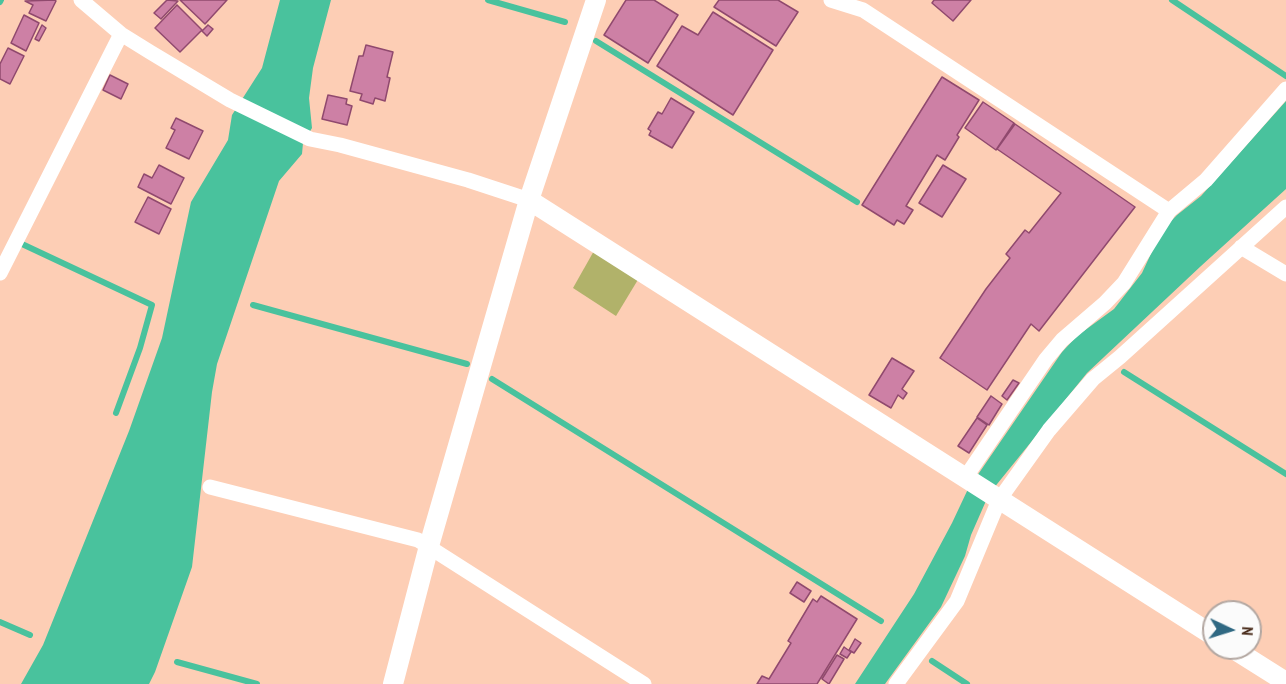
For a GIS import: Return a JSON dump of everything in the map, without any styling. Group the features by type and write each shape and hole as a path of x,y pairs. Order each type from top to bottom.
{"street":[{"path":"81,0 121,34 230,100 310,139 468,180 529,200 1202,628"},
{"path":"393,684 429,546 529,200 596,0"},
{"path":"831,0 863,10 1170,211"},
{"path":"0,273 121,34"},
{"path":"965,477 1046,359 1062,340 1105,303 1124,283 1170,211 1206,180 1286,89"},
{"path":"896,684 957,601 997,498 1049,430 1093,379 1286,207"},
{"path":"1241,247 1286,274"},
{"path":"210,487 418,540 644,684"},
{"path":"1251,660 1286,682"}],"shaded area":[{"path":"280,0 331,0 313,68 309,98 312,128 303,143 302,154 279,181 217,364 192,567 155,672 149,684 21,684 43,645 129,431 162,338 191,202 228,140 232,115 262,68"},
{"path":"1286,101 1286,189 1087,373 989,494 971,535 965,556 941,607 885,684 855,684 914,594 968,489 1062,352 1077,336 1114,309 1142,273 1162,230 1201,196"},
{"path":"595,249 639,278 616,316 573,288"}],"building":[{"path":"167,0 178,1 161,19 154,13"},
{"path":"180,0 227,0 205,24"},
{"path":"626,0 654,0 678,15 648,63 604,35"},
{"path":"719,0 778,0 798,12 776,46 714,7"},
{"path":"934,0 971,0 953,21 932,3"},
{"path":"25,1 56,1 46,21 29,13 33,5"},
{"path":"177,5 202,30 180,52 155,28"},
{"path":"713,12 773,50 733,115 657,66 682,26 698,35"},
{"path":"24,15 39,23 26,51 11,43"},
{"path":"42,25 46,28 39,41 35,39"},
{"path":"208,25 213,29 207,36 202,31"},
{"path":"366,45 393,52 387,77 390,78 385,101 375,98 373,104 360,100 362,94 350,91 359,56 363,56"},
{"path":"8,48 24,56 10,84 0,79 0,64"},
{"path":"110,75 128,84 121,99 103,90"},
{"path":"942,77 979,100 957,135 959,137 945,160 937,155 906,206 913,210 904,224 897,220 894,225 862,205"},
{"path":"328,95 347,99 346,104 352,106 347,125 322,119"},
{"path":"671,98 694,112 672,148 649,135 651,131 648,129 658,112 662,114"},
{"path":"983,102 1014,123 996,150 965,128"},
{"path":"176,118 203,131 189,159 166,148 175,130 171,128"},
{"path":"1015,124 1135,207 1039,331 1031,324 987,390 940,358 986,289 1010,258 1006,254 1025,230 1029,233 1061,193 997,149"},
{"path":"159,165 184,178 171,204 138,187 144,174 152,178"},
{"path":"943,165 966,179 942,217 919,203"},
{"path":"148,197 171,209 159,234 135,222"},
{"path":"892,358 914,371 902,389 907,393 903,399 898,395 891,408 869,395"},
{"path":"1013,380 1019,383 1007,400 1002,396"},
{"path":"991,396 1002,404 989,425 977,417"},
{"path":"977,418 987,425 969,453 958,446"},
{"path":"797,582 811,591 804,602 790,593"},
{"path":"821,596 857,619 817,684 757,684 762,676 769,679 791,643 788,641 813,599 817,602"},
{"path":"855,639 861,643 854,653 849,650"},
{"path":"844,647 851,652 847,658 840,654"},
{"path":"837,655 844,659 829,684 822,679"}],"waterway":[{"path":"488,0 565,22"},
{"path":"1172,0 1286,76"},
{"path":"596,41 857,202"},
{"path":"22,244 152,305 140,348 116,413"},
{"path":"253,305 467,364"},
{"path":"1124,372 1286,474"},
{"path":"492,379 881,621"},
{"path":"0,622 30,635"},
{"path":"932,661 967,684"},
{"path":"177,662 257,684"}]}
